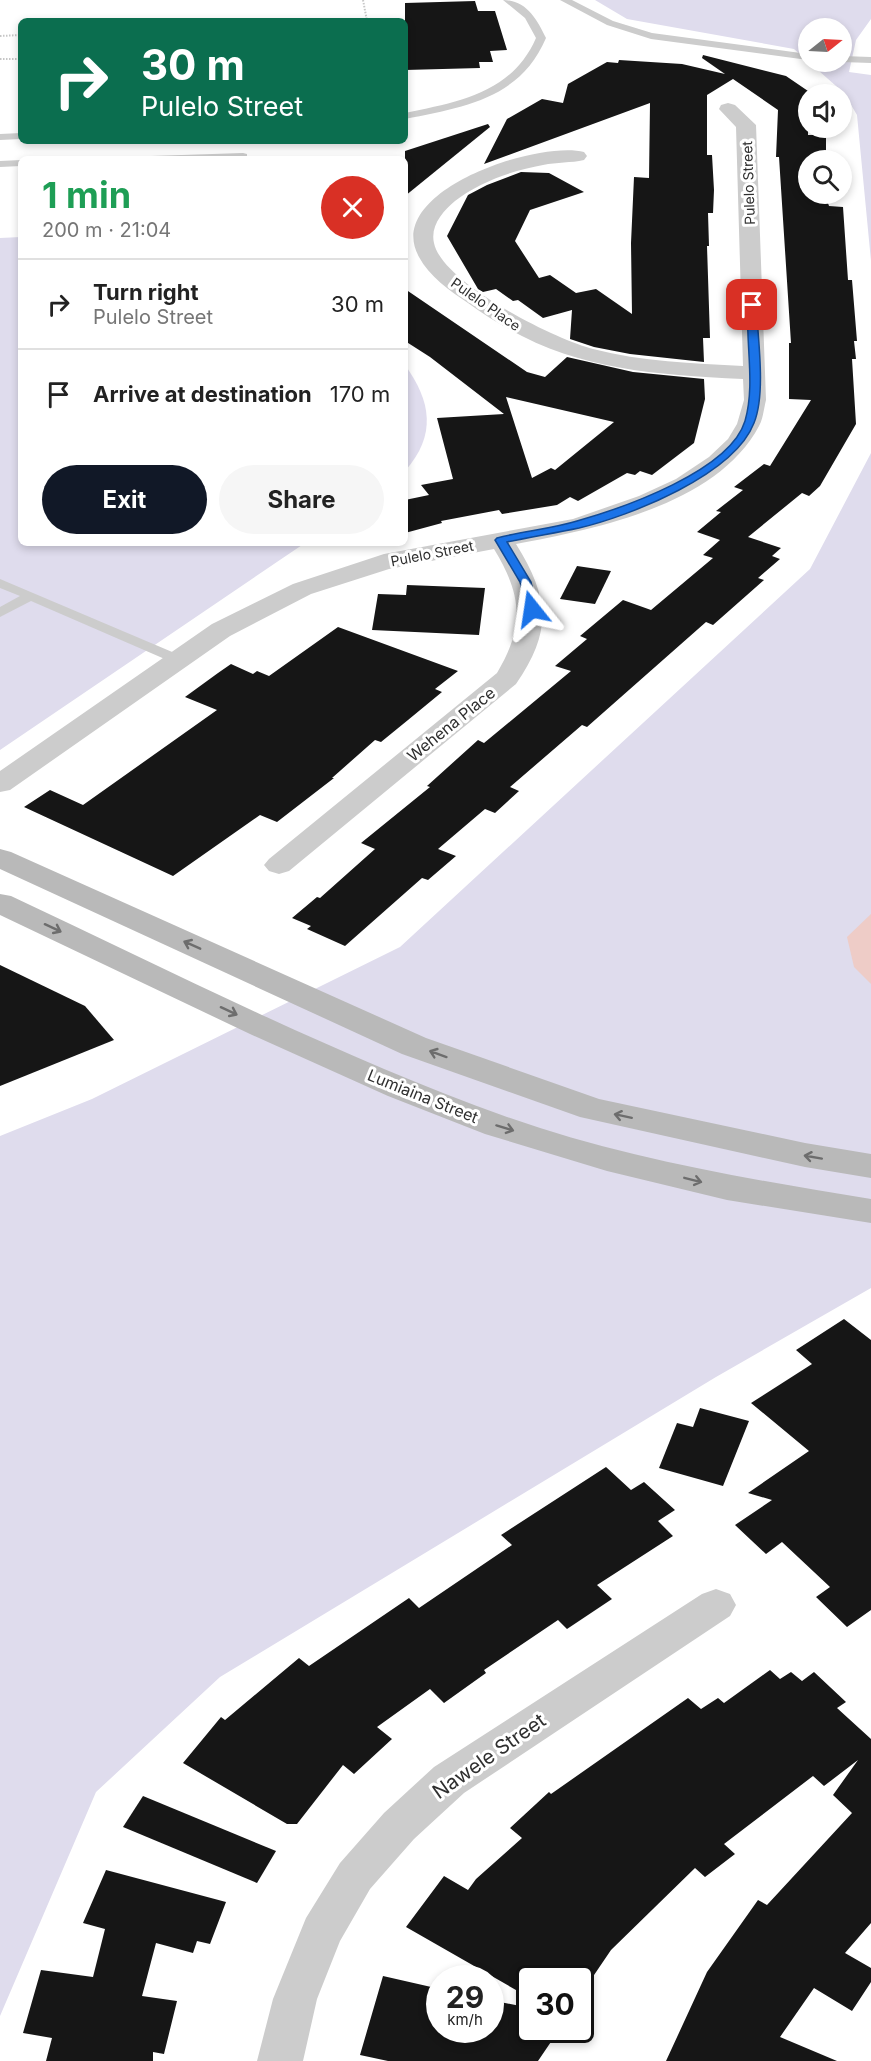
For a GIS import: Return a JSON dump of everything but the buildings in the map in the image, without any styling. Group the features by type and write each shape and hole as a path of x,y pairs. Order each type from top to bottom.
{"main road":[{"path":"0,858 414,1046 592,1109 805,1155 871,1166"},
{"name":"Lumiaina Street","path":"0,903 262,1027 400,1088 497,1126 607,1158 727,1188 871,1211"}],"street":[{"name":"Pulelo Street","path":"0,784 221,630 302,589 384,562 569,527 614,513 676,488 709,468 737,443 749,424 755,400 746,125 728,109"},
{"name":"Pulelo Place","path":"577,156 530,163 470,183 451,195 438,205 427,219 423,230 426,255 451,280 514,325 565,348 627,363 754,373"},
{"name":"Wehena Place","path":"279,865 507,678 521,657 529,636 532,609 525,582 501,540"},
{"name":"Nawele Street","path":"280,2061 295,1999 321,1932 356,1876 399,1826 449,1780 716,1605"}],"lane":[{"path":"408,115 469,100 496,89 515,78 528,65 537,52 541,38 534,22 518,5 508,0"},
{"path":"564,0 610,23 651,36 798,56"},
{"path":"852,59 871,60 870,48"},
{"path":"0,137 18,136"},
{"path":"0,164 18,163"},
{"path":"0,583 178,660"},
{"path":"0,613 30,596"}],"path":[{"path":"363,0 366,18"},
{"path":"0,36 18,36"},
{"path":"0,59 18,59"}],"shaded area":[{"path":"595,0 871,0 871,19 856,40 852,58 852,18 798,18 798,52 794,49 627,19"},
{"path":"820,72 871,75 871,261 857,115 852,107 852,84 834,84"},
{"path":"18,237 18,546 301,546 0,750 0,238"},
{"path":"408,369 420,392 427,418 426,431 415,458 408,467"},
{"path":"871,453 871,1288 716,1377 220,1677 96,1792 0,2016 0,1136 92,1099 400,947 810,569"},
{"path":"871,914 871,984 854,967 847,937"}],"route":[{"path":"532,609 525,582 501,540 578,525 648,501 685,484 717,462 737,443 749,424 755,400 752,305"}]}
